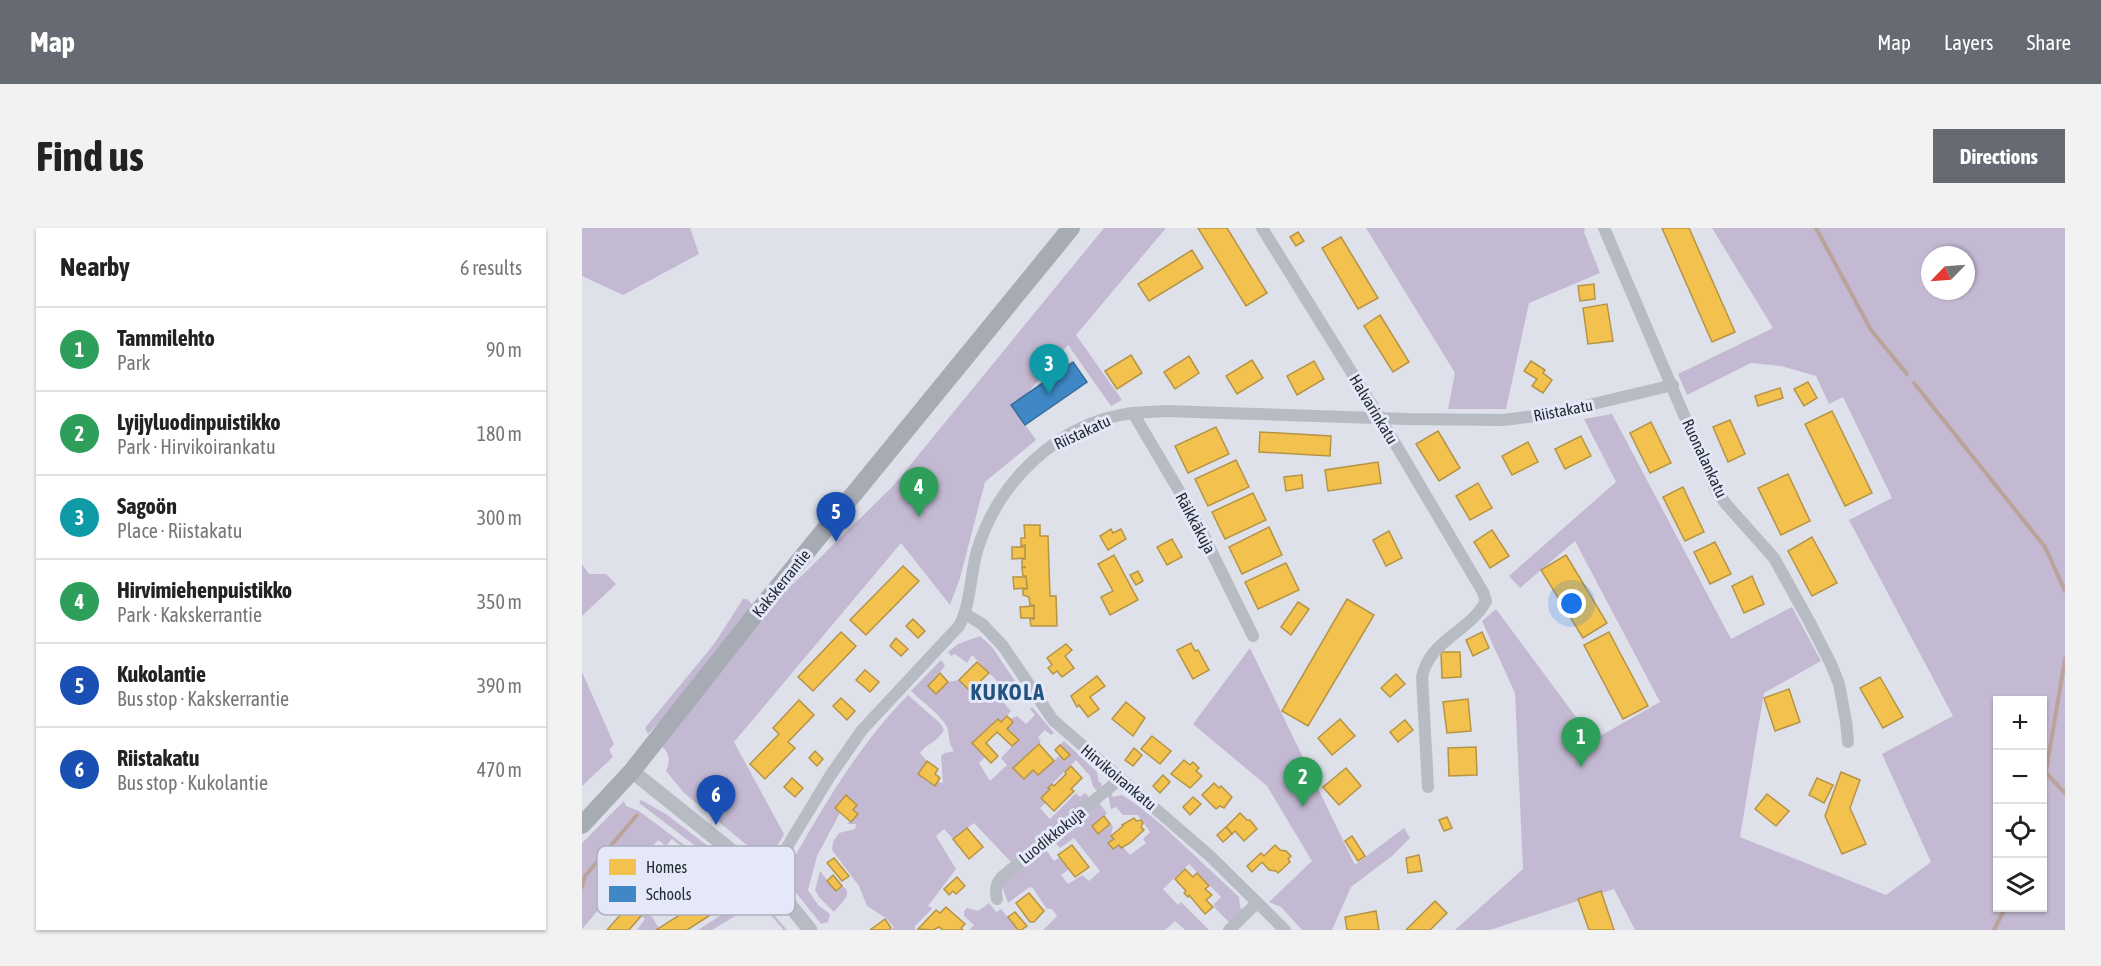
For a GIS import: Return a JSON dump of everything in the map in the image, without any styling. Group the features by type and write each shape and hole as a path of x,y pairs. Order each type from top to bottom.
{"main road":[{"name":"Kakskerrantie","path":"582,825 632,771 775,590 1071,228"}],"street":[{"name":"Halvarinkatu","path":"1262,228 1380,418 1483,592 1486,601 1481,610 1437,648 1425,666 1422,683 1428,787"},
{"name":"Ruonalankatu","path":"1604,228 1716,490 1774,558 1831,664 1843,702 1848,742"},
{"name":"Riistakatu","path":"788,846 830,776 862,730 959,626 965,614 970,578 977,551 985,528 1003,493 1035,459 1053,444 1093,424 1133,413 1166,411 1503,420 1610,402 1673,385"},
{"name":"Räikkäkuja","path":"1133,413 1194,516 1253,636"},
{"name":"Hirvikoirankatu","path":"965,614 982,624 1003,645 1053,720 1210,856 1285,930"},
{"path":"632,771 725,846"},
{"name":"Luodikkokuja","path":"997,898 998,881 1003,876 1120,779"},
{"path":"1229,930 1257,903"},
{"path":"795,911 810,930"}],"shaded area":[{"path":"582,228 690,228 699,254 623,295 582,276"},
{"path":"1104,228 1166,228 1076,335 1122,400 1111,406 1068,345 1014,409 1036,440 985,482 960,578 950,605 901,543 734,742 784,834 777,846 748,846 684,793 666,771 668,757 662,746 784,593 893,486"},
{"path":"1366,228 1585,228 1584,232 1600,273 1529,303 1506,409 1448,409 1455,373"},
{"path":"1712,228 2065,228 2065,930 1635,930 1614,889 1490,930 1455,930 1523,869 1515,693 1482,621 1496,609 1593,740 1660,702 1575,541 1520,588 1509,576 1616,482 1584,419 1612,414 1731,639 1792,607 1821,661 1764,693 1740,837 1886,895 1931,862 1882,754 1953,716 1849,520 1892,498 1843,397 1829,404 1816,376 1781,366 1751,363 1687,395 1678,374 1773,328"},
{"path":"582,564 589,574 606,574 616,584 582,616"},
{"path":"743,599 747,599 752,604 690,690 648,734 645,728 714,644"},
{"path":"980,636 992,647 1025,696 1022,700 1014,691 1003,702 1011,711 1001,722 997,719 972,743 985,757 979,763 990,781 1007,765 1001,758 1018,740 1007,729 1013,722 1010,719 1017,716 1026,724 1035,715 1030,709 1032,707 1054,733 1051,735 1045,730 1038,737 1041,741 1039,744 1014,768 1024,779 1033,770 1038,775 1060,755 1064,760 1069,755 1060,745 1064,741 1097,772 1099,782 1102,783 1101,788 1097,791 1090,776 1076,760 1049,787 1046,803 1040,808 1050,819 1076,793 1080,797 1085,793 1090,798 1013,861 1010,861 974,823 953,839 944,829 936,836 956,869 928,906 932,908 931,910 915,926 915,930 891,930 894,927 886,918 867,906 859,886 832,850 833,842 839,833 855,829 856,824 847,824 857,815 853,810 857,805 846,795 835,808 840,813 817,856 808,890 818,905 830,914 828,922 821,924 795,891 795,856 858,755 908,695 941,724 944,730 920,753 927,761 918,774 934,786 938,782 943,783 941,756 954,751 947,727 911,691 941,660 945,666 928,686 936,694 948,682 959,680 978,699 997,681 972,655 967,663 955,654 951,656 948,652 958,644"},
{"path":"1250,648 1355,865 1404,828 1410,838 1392,856 1351,887 1332,930 1302,930 1281,907 1269,902 1312,861 1267,786 1193,724"},
{"path":"582,672 614,744 609,750 613,757 582,786"},
{"path":"1111,793 1113,797 1122,795 1163,826 1239,897 1240,907 1243,910 1230,923 1215,908 1214,904 1221,897 1189,864 1163,889 1178,905 1181,902 1209,930 1185,930 1175,921 1165,930 1043,930 1057,916 1052,909 1047,909 1032,887 1008,903 1002,886 1005,879 1044,847 1054,861 1060,857 1069,869 1061,875 1068,884 1082,875 1089,881 1100,871 1074,838 1060,848 1053,840 1099,803 1107,813 1092,826 1098,834 1111,824 1113,826 1111,836 1114,839 1109,843 1113,849 1119,845 1130,855 1146,843 1143,839 1150,832 1138,815 1123,815 1116,807 1111,809 1108,795"},
{"path":"641,800 666,814 708,846 695,846 639,803"},
{"path":"624,801 626,806 639,811 686,846 681,846 672,839 666,846 658,840 653,846 597,846 597,912 582,929 582,843"},
{"path":"820,871 836,891 842,886 846,889 845,899 834,912 815,890"},
{"path":"989,903 996,912 1001,909 1018,930 969,930 974,925 964,916 964,911 967,908 978,911"},
{"path":"640,915 649,915 659,928 637,930 645,919"},
{"path":"721,915 735,916 712,930 698,930"},
{"path":"771,915 774,915 787,930 783,929"}],"building: Homes":[{"path":"1198,228 1227,228 1267,293 1246,306"},
{"path":"1662,228 1689,228 1735,332 1712,342"},
{"path":"1298,232 1304,241 1296,246 1290,237"},
{"path":"1341,237 1378,298 1358,309 1322,248"},
{"path":"1192,250 1203,268 1149,301 1138,284"},
{"path":"1594,284 1595,299 1580,301 1578,286"},
{"path":"1607,304 1613,341 1588,344 1583,308"},
{"path":"1380,315 1409,362 1393,372 1364,326"},
{"path":"1131,355 1142,373 1117,389 1105,371"},
{"path":"1189,356 1199,373 1175,389 1164,372"},
{"path":"1252,360 1263,378 1237,394 1226,376"},
{"path":"1314,361 1324,379 1297,395 1287,376"},
{"path":"1531,361 1545,370 1543,373 1552,380 1543,393 1532,386 1537,379 1524,371"},
{"path":"1808,382 1817,398 1804,406 1794,389"},
{"path":"1780,388 1783,398 1758,406 1755,396"},
{"path":"1832,411 1872,493 1845,506 1805,424"},
{"path":"1730,420 1745,454 1728,462 1713,427"},
{"path":"1651,422 1671,463 1650,473 1630,433"},
{"path":"1216,427 1229,454 1188,473 1175,446"},
{"path":"1438,431 1460,468 1439,481 1416,444"},
{"path":"1260,432 1331,436 1330,456 1259,452"},
{"path":"1581,436 1591,456 1565,469 1555,449"},
{"path":"1528,442 1538,462 1512,475 1502,456"},
{"path":"1236,460 1249,487 1208,506 1195,479"},
{"path":"1378,462 1381,483 1328,491 1325,470"},
{"path":"1788,474 1810,521 1781,535 1758,488"},
{"path":"1302,475 1303,488 1286,491 1284,477"},
{"path":"1478,483 1492,508 1470,520 1456,496"},
{"path":"1683,487 1704,532 1685,541 1663,497"},
{"path":"1253,493 1266,520 1225,539 1212,512"},
{"path":"1024,525 1040,525 1040,536 1048,536 1050,596 1056,596 1057,626 1031,626 1030,619 1034,619 1034,605 1030,605 1029,597 1023,595 1023,589 1027,589 1026,576 1023,576 1022,568 1026,567 1022,567 1022,559 1025,559 1025,545 1021,546 1021,538 1025,538"},
{"path":"1269,527 1282,555 1242,574 1229,547"},
{"path":"1111,529 1113,533 1121,529 1126,539 1108,550 1100,536"},
{"path":"1492,530 1509,556 1490,568 1474,542"},
{"path":"1389,531 1402,558 1386,566 1373,540"},
{"path":"1812,537 1837,583 1812,596 1788,551"},
{"path":"1172,539 1182,557 1167,565 1157,547"},
{"path":"1715,542 1731,574 1710,584 1694,552"},
{"path":"1012,547 1025,547 1025,558 1012,559"},
{"path":"1114,555 1138,600 1110,615 1101,597 1113,591 1098,564"},
{"path":"1566,555 1607,623 1583,638 1541,570"},
{"path":"1286,563 1299,590 1258,609 1245,582"},
{"path":"903,566 919,581 866,635 850,620"},
{"path":"1138,571 1143,581 1136,585 1130,575"},
{"path":"1752,576 1764,604 1744,613 1732,586"},
{"path":"1013,577 1026,577 1027,588 1014,589"},
{"path":"1347,599 1374,615 1308,726 1282,711"},
{"path":"1298,602 1309,609 1291,635 1281,627"},
{"path":"1034,606 1034,618 1021,618 1020,607"},
{"path":"913,619 925,631 918,638 906,626"},
{"path":"841,632 856,646 813,691 798,677"},
{"path":"1482,632 1489,648 1473,656 1466,640"},
{"path":"1609,632 1648,706 1623,719 1584,645"},
{"path":"896,638 908,649 901,656 890,646"},
{"path":"1191,643 1195,651 1198,650 1209,670 1193,679 1177,650"},
{"path":"1066,644 1072,650 1065,656 1074,668 1062,677 1057,671 1053,674 1048,668 1052,665 1047,658"},
{"path":"1441,652 1460,652 1461,677 1442,678"},
{"path":"977,662 989,673 970,691 959,680"},
{"path":"865,670 879,682 870,692 856,680"},
{"path":"940,673 948,682 936,694 928,686"},
{"path":"1396,674 1405,684 1390,697 1381,688"},
{"path":"1097,676 1105,686 1090,697 1099,709 1088,717 1079,705 1077,707 1071,696"},
{"path":"1880,677 1903,717 1883,728 1860,688"},
{"path":"1789,689 1800,722 1775,731 1764,698"},
{"path":"841,698 855,711 847,720 833,706"},
{"path":"1468,699 1471,731 1447,733 1443,702"},
{"path":"799,700 814,715 788,742 795,748 765,779 750,764 779,734 773,728"},
{"path":"1126,702 1145,718 1133,736 1112,719"},
{"path":"1007,716 1013,722 1007,729 1019,740 1012,746 997,732 986,743 998,756 991,763 972,743 998,719 1001,722"},
{"path":"1340,719 1355,736 1332,755 1318,738"},
{"path":"1405,720 1413,730 1398,742 1390,732"},
{"path":"1152,736 1171,751 1160,764 1141,749"},
{"path":"1039,744 1054,761 1038,775 1033,770 1024,779 1013,768"},
{"path":"1060,745 1070,755 1064,760 1055,750"},
{"path":"1476,747 1477,775 1449,776 1448,748"},
{"path":"1134,748 1142,755 1133,766 1125,760"},
{"path":"815,751 823,759 817,766 809,758"},
{"path":"1184,760 1190,765 1193,762 1199,768 1196,771 1202,776 1190,788 1171,774"},
{"path":"927,761 938,769 935,774 940,778 935,786 918,774"},
{"path":"1071,766 1082,778 1071,789 1074,791 1054,811 1041,798 1052,784 1054,786 1066,774 1065,772"},
{"path":"1346,768 1361,786 1339,805 1323,787"},
{"path":"1841,772 1860,780 1850,808 1866,844 1842,854 1825,816"},
{"path":"1163,775 1170,782 1160,793 1153,786"},
{"path":"792,778 803,788 795,797 784,787"},
{"path":"1817,778 1833,785 1824,803 1809,795"},
{"path":"1214,783 1219,788 1221,786 1232,797 1224,808 1220,806 1216,809 1202,795"},
{"path":"1767,794 1789,811 1776,826 1755,809"},
{"path":"846,795 857,805 853,810 858,814 851,822 835,808"},
{"path":"1193,797 1201,804 1190,815 1183,807"},
{"path":"1240,813 1257,829 1244,841 1235,831 1232,834 1226,827"},
{"path":"1104,816 1110,824 1098,834 1092,826"},
{"path":"1447,817 1452,828 1444,831 1439,820"},
{"path":"1134,818 1136,821 1141,820 1143,823 1141,827 1144,830 1130,843 1113,849 1108,843 1114,839 1111,836 1122,825"},
{"path":"1226,827 1232,834 1223,842 1217,835"},
{"path":"967,828 983,847 969,859 953,839"},
{"path":"1352,836 1365,856 1358,861 1345,841"},
{"path":"1072,845 1089,867 1075,877 1058,855"},
{"path":"1275,845 1291,856 1288,859 1290,862 1278,873 1269,870 1262,862 1252,872 1247,866 1261,853 1264,856"},
{"path":"1419,855 1422,871 1408,873 1406,858"},
{"path":"834,858 849,876 842,881 827,863"},
{"path":"1185,869 1193,877 1197,873 1209,886 1205,889 1212,895 1206,900 1213,907 1205,914 1189,895 1188,897 1184,893 1186,891 1175,879"},
{"path":"833,875 842,886 836,891 827,881"},
{"path":"957,877 965,886 956,894 953,891 949,895 944,889"},
{"path":"1601,891 1614,930 1589,930 1578,899"},
{"path":"1029,893 1044,911 1034,922 1030,922 1016,903"},
{"path":"1435,901 1447,913 1430,930 1406,930"},
{"path":"946,907 965,924 961,928 963,930 943,930 939,927 933,930 918,929 936,910 940,913"},
{"path":"1376,911 1379,930 1347,930 1345,917"},
{"path":"1015,912 1027,926 1021,930 1018,930 1008,917"},
{"path":"620,915 641,916 629,930 607,930"},
{"path":"680,915 710,915 687,930 656,930"},
{"path":"885,919 891,928 889,930 870,930"}],"building: Schools":[{"path":"1073,362 1087,382 1025,425 1011,405"}],"waterway":[{"path":"1816,228 1871,330 1907,374"},
{"path":"1914,383 2045,547 2065,591"},
{"path":"2047,765 2065,659"},
{"path":"2047,774 2065,793"},
{"path":"611,846 637,815"},
{"path":"582,887 585,876 597,862"},
{"path":"1994,930 2003,912"}],"place":[{"name":"Sagoön","path":"1049,394"},
{"name":"Hirvimiehenpuistikko","path":"919,517"},
{"name":"Kukolantie","path":"836,542"},
{"name":"Tammilehto","path":"1581,767"},
{"name":"Lyijyluodinpuistikko","path":"1303,807"},
{"name":"Riistakatu","path":"716,825"}],"district":[{"name":"KUKOLA","path":"1008,692"}]}
